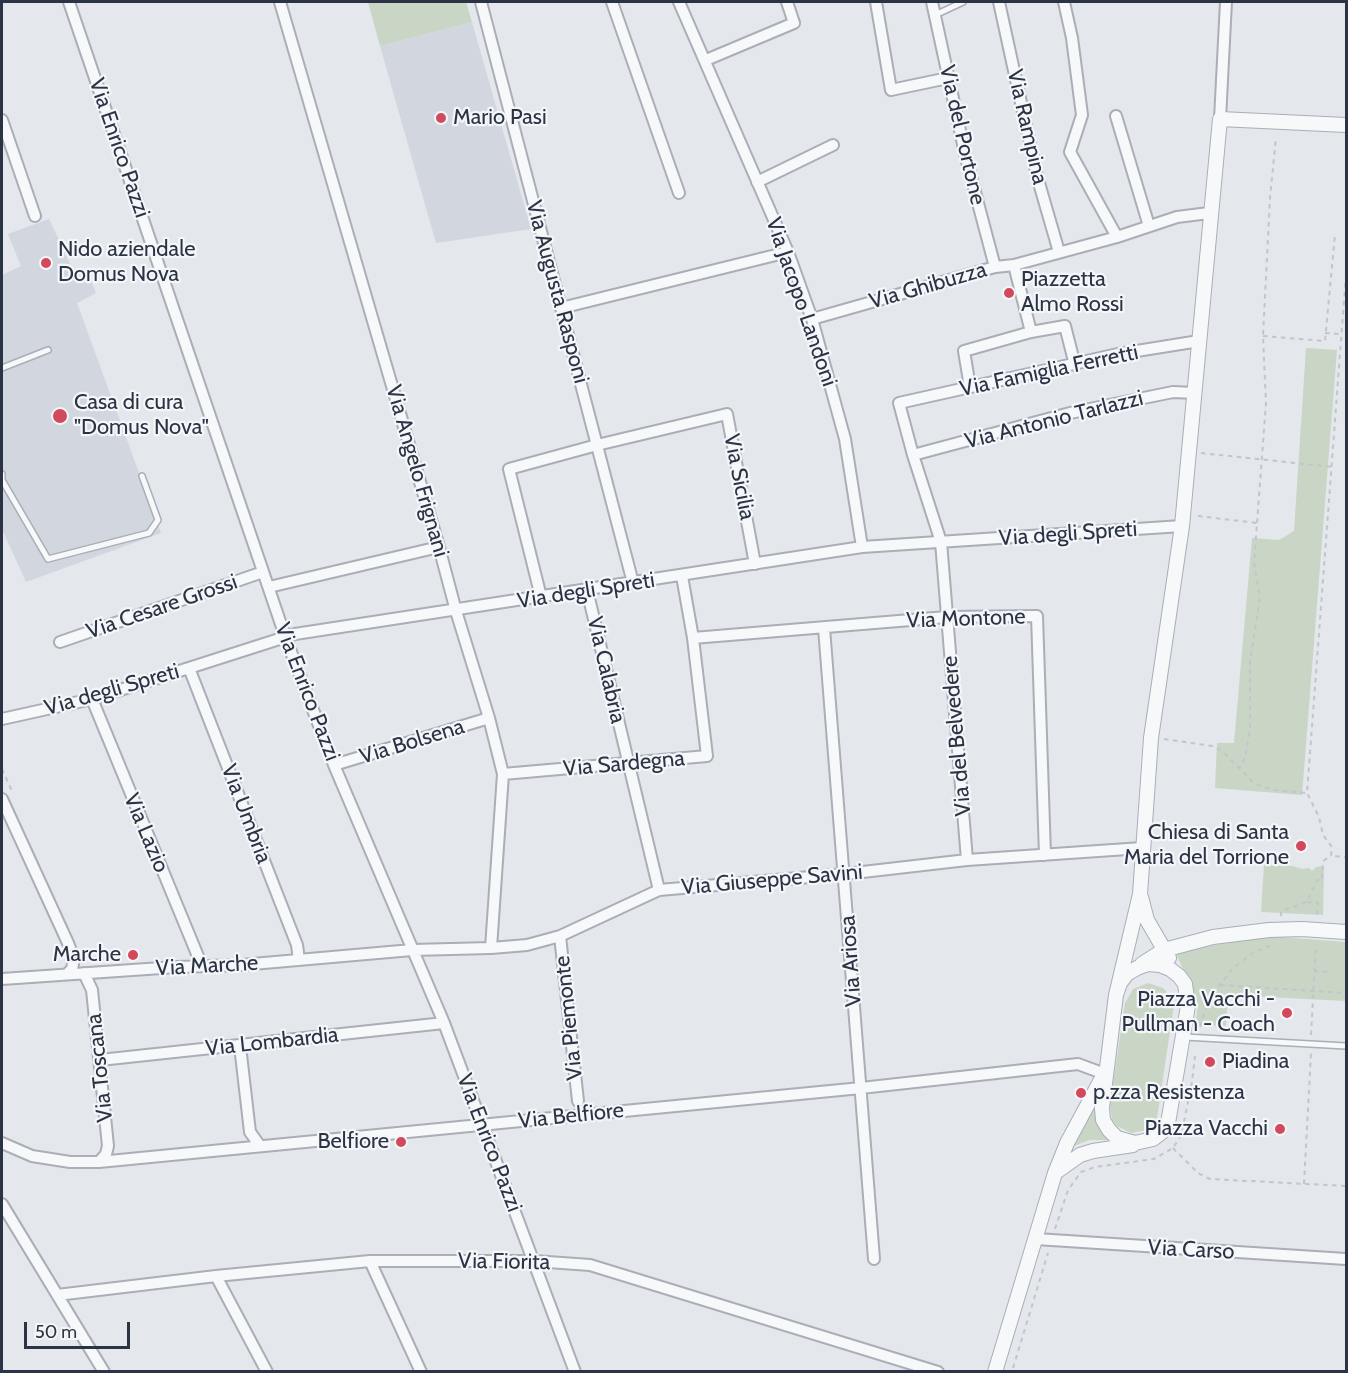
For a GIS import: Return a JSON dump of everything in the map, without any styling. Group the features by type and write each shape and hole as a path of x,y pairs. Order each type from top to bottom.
{"street":[{"name":"Via Enrico Pazzi","path":"69,2 285,636 334,765 444,1023 575,1371"},
{"name":"Via Angelo Frignani","path":"280,2 489,718 503,774 491,948"},
{"name":"Via Augusta Rasponi","path":"481,2 633,583"},
{"path":"612,2 679,193"},
{"name":"Via Jacopo Landoni","path":"679,2 788,252 812,319 845,439 862,547"},
{"path":"705,60 794,23 787,2"},
{"path":"876,2 891,90 948,78"},
{"name":"Via del Portone","path":"932,2 966,158 995,267"},
{"name":"Via Rampina","path":"999,2 1037,176 1059,252"},
{"path":"1064,2 1072,38 1082,115 1070,152 1117,237"},
{"path":"1142,1143 1127,1142 1117,1138 1103,1120 1102,1108 1116,994 1140,894 1150,738 1182,520 1196,393 1209,213 1220,119 1226,2"},
{"path":"1116,116 1149,226"},
{"path":"1220,119 1347,125"},
{"path":"2,120 35,216"},
{"path":"757,182 833,145"},
{"name":"Via Ghibuzza","path":"812,319 995,267 1014,265 1117,237 1177,217 1209,213"},
{"path":"561,308 788,252"},
{"path":"1014,265 1031,332"},
{"path":"970,387 963,351 1031,332 1065,326 1074,365"},
{"name":"Via Famiglia Ferretti","path":"899,403 1118,354 1199,341"},
{"name":"Via Antonio Tarlazzi","path":"913,454 1080,411 1173,392 1196,393"},
{"name":"Via del Belvedere","path":"899,403 941,542 967,860"},
{"name":"Via Sicilia","path":"597,445 727,414 755,564"},
{"path":"542,597 509,469 597,445"},
{"name":"Via degli Spreti","path":"2,719 92,699 285,636 862,547 1182,520"},
{"name":"Via Cesare Grossi","path":"269,587 439,547"},
{"name":"Via Cesare Grossi","path":"60,642 263,572"},
{"name":"Via Sardegna","path":"503,774 627,765 707,756 693,638 682,576"},
{"name":"Via Calabria","path":"587,590 627,765 659,890"},
{"name":"Via Montone","path":"693,638 947,617 1037,616 1045,855"},
{"name":"Via Ariosa","path":"824,628 874,1259"},
{"name":"Via Umbria","path":"189,669 297,945 299,960"},
{"name":"Via Lazio","path":"92,699 202,966"},
{"name":"Via Bolsena","path":"334,765 489,718"},
{"path":"2,799 74,959 72,969 67,974"},
{"name":"Via Giuseppe Savini","path":"412,950 527,945 560,936 659,890 845,874 967,860 1142,848"},
{"path":"1055,1173 1080,1155 1153,1139 1168,1123 1188,995 1185,984 1147,920 1140,894"},
{"path":"1116,994 1127,974 1164,950 1214,937 1269,930 1302,929 1347,932"},
{"name":"Via Piemonte","path":"560,936 578,1101"},
{"name":"Via Marche","path":"2,979 242,965 412,950"},
{"path":"1137,968 1148,964 1160,965 1179,976"},
{"name":"Via Toscana","path":"84,973 92,990 108,1146 106,1154 99,1162"},
{"name":"Via Lombardia","path":"100,1060 444,1023"},
{"path":"240,1046 250,1132 260,1146"},
{"name":"Via Belfiore","path":"2,1143 32,1156 70,1162 99,1162 861,1088 1078,1064 1105,1074"},
{"path":"995,1371 1055,1173 1067,1143 1105,1074"},
{"path":"564,1116 578,1101 586,1111 593,1113"},
{"path":"2,1204 104,1371"},
{"name":"Via Carso","path":"1036,1239 1347,1259"},
{"path":"370,1261 421,1371"},
{"name":"Via Fiorita","path":"57,1295 370,1261 534,1262 590,1265 938,1371"},
{"path":"216,1276 267,1371"}],"lane":[{"path":"935,15 963,2"},
{"path":"2,368 48,350"},
{"path":"2,474 2,480 48,559 149,533 158,520 142,476"},
{"path":"1183,1037 1347,1046"}],"path":[{"path":"1239,769 1245,758 1250,729 1250,662 1260,597 1254,563 1266,403 1263,336 1270,198 1277,121"},
{"path":"1263,336 1325,341 1335,234"},
{"path":"1331,856 1332,846 1323,835 1319,817 1307,793 1347,274"},
{"path":"1325,333 1341,334"},
{"path":"1189,452 1333,467"},
{"path":"1182,520 1257,523"},
{"path":"1150,738 1212,746 1222,751 1250,780 1264,788 1307,793"},
{"path":"1307,902 1317,880 1322,880 1323,861 1331,856 1347,857"},
{"path":"1281,916 1281,911 1307,902 1318,903 1317,913"},
{"path":"1304,1184 1316,945"},
{"path":"1314,970 1332,972"},
{"path":"1220,985 1347,993"},
{"path":"1173,1148 1198,1173 1210,1179 1347,1186"},
{"path":"1054,1232 1068,1190 1081,1172 1095,1167"},
{"path":"1013,1368 1048,1253"}],"shaded area":[{"path":"472,22 531,229 436,243 380,46"},
{"name":"Casa di cura \"Domus Nova\"","path":"49,219 79,283 91,280 96,293 77,303 161,533 26,582 2,529 2,275 21,266 8,234"}],"green space":[{"path":"368,2 466,2 472,22 380,46"},
{"path":"1306,348 1337,350 1302,795 1215,788 1217,743 1234,743 1252,538 1279,540 1294,531"},
{"path":"1264,865 1309,868 1312,871 1316,867 1324,866 1323,915 1261,912"},
{"path":"1267,936 1346,942 1346,1001 1228,995 1226,1026 1195,1025 1198,1007 1196,997 1177,956 1187,950"},
{"path":"1148,983 1163,988 1174,1005 1157,1118 1147,1130 1131,1133 1117,1126 1112,1120 1110,1104 1125,1003 1133,989"},
{"path":"1094,1108 1097,1125 1109,1140 1089,1140 1074,1146"}],"place":[{"name":"Mario Pasi","path":"441,118"},
{"name":"Nido aziendale Domus Nova","path":"46,263"},
{"name":"Piazzetta Almo Rossi","path":"1009,293"},
{"name":"Casa di cura \"Domus Nova\"","path":"60,416"},
{"name":"Chiesa di Santa Maria del Torrione","path":"1301,846"},
{"name":"Marche","path":"133,955"},
{"name":"Piazza Vacchi - Pullman - Coach","path":"1287,1013"},
{"name":"Piadina","path":"1210,1062"},
{"name":"p.zza Resistenza","path":"1081,1093"},
{"name":"Piazza Vacchi","path":"1280,1129"},
{"name":"Belfiore","path":"401,1142"}]}
